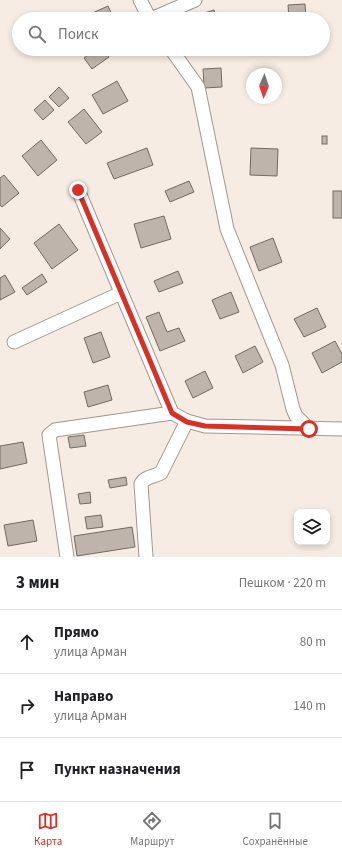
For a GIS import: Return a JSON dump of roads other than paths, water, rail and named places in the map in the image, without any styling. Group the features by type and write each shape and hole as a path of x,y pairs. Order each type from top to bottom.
{"street":[{"path":"140,0 147,12"},
{"path":"167,12 195,0"},
{"path":"176,56 198,87 227,229 282,365 293,409 296,416 309,429"},
{"path":"78,190 172,413 187,422 205,426 342,429"},
{"path":"14,342 121,292"},
{"path":"67,557 49,435 55,430 172,413"},
{"path":"146,557 141,484 143,480 148,477 161,473 187,422"}]}
